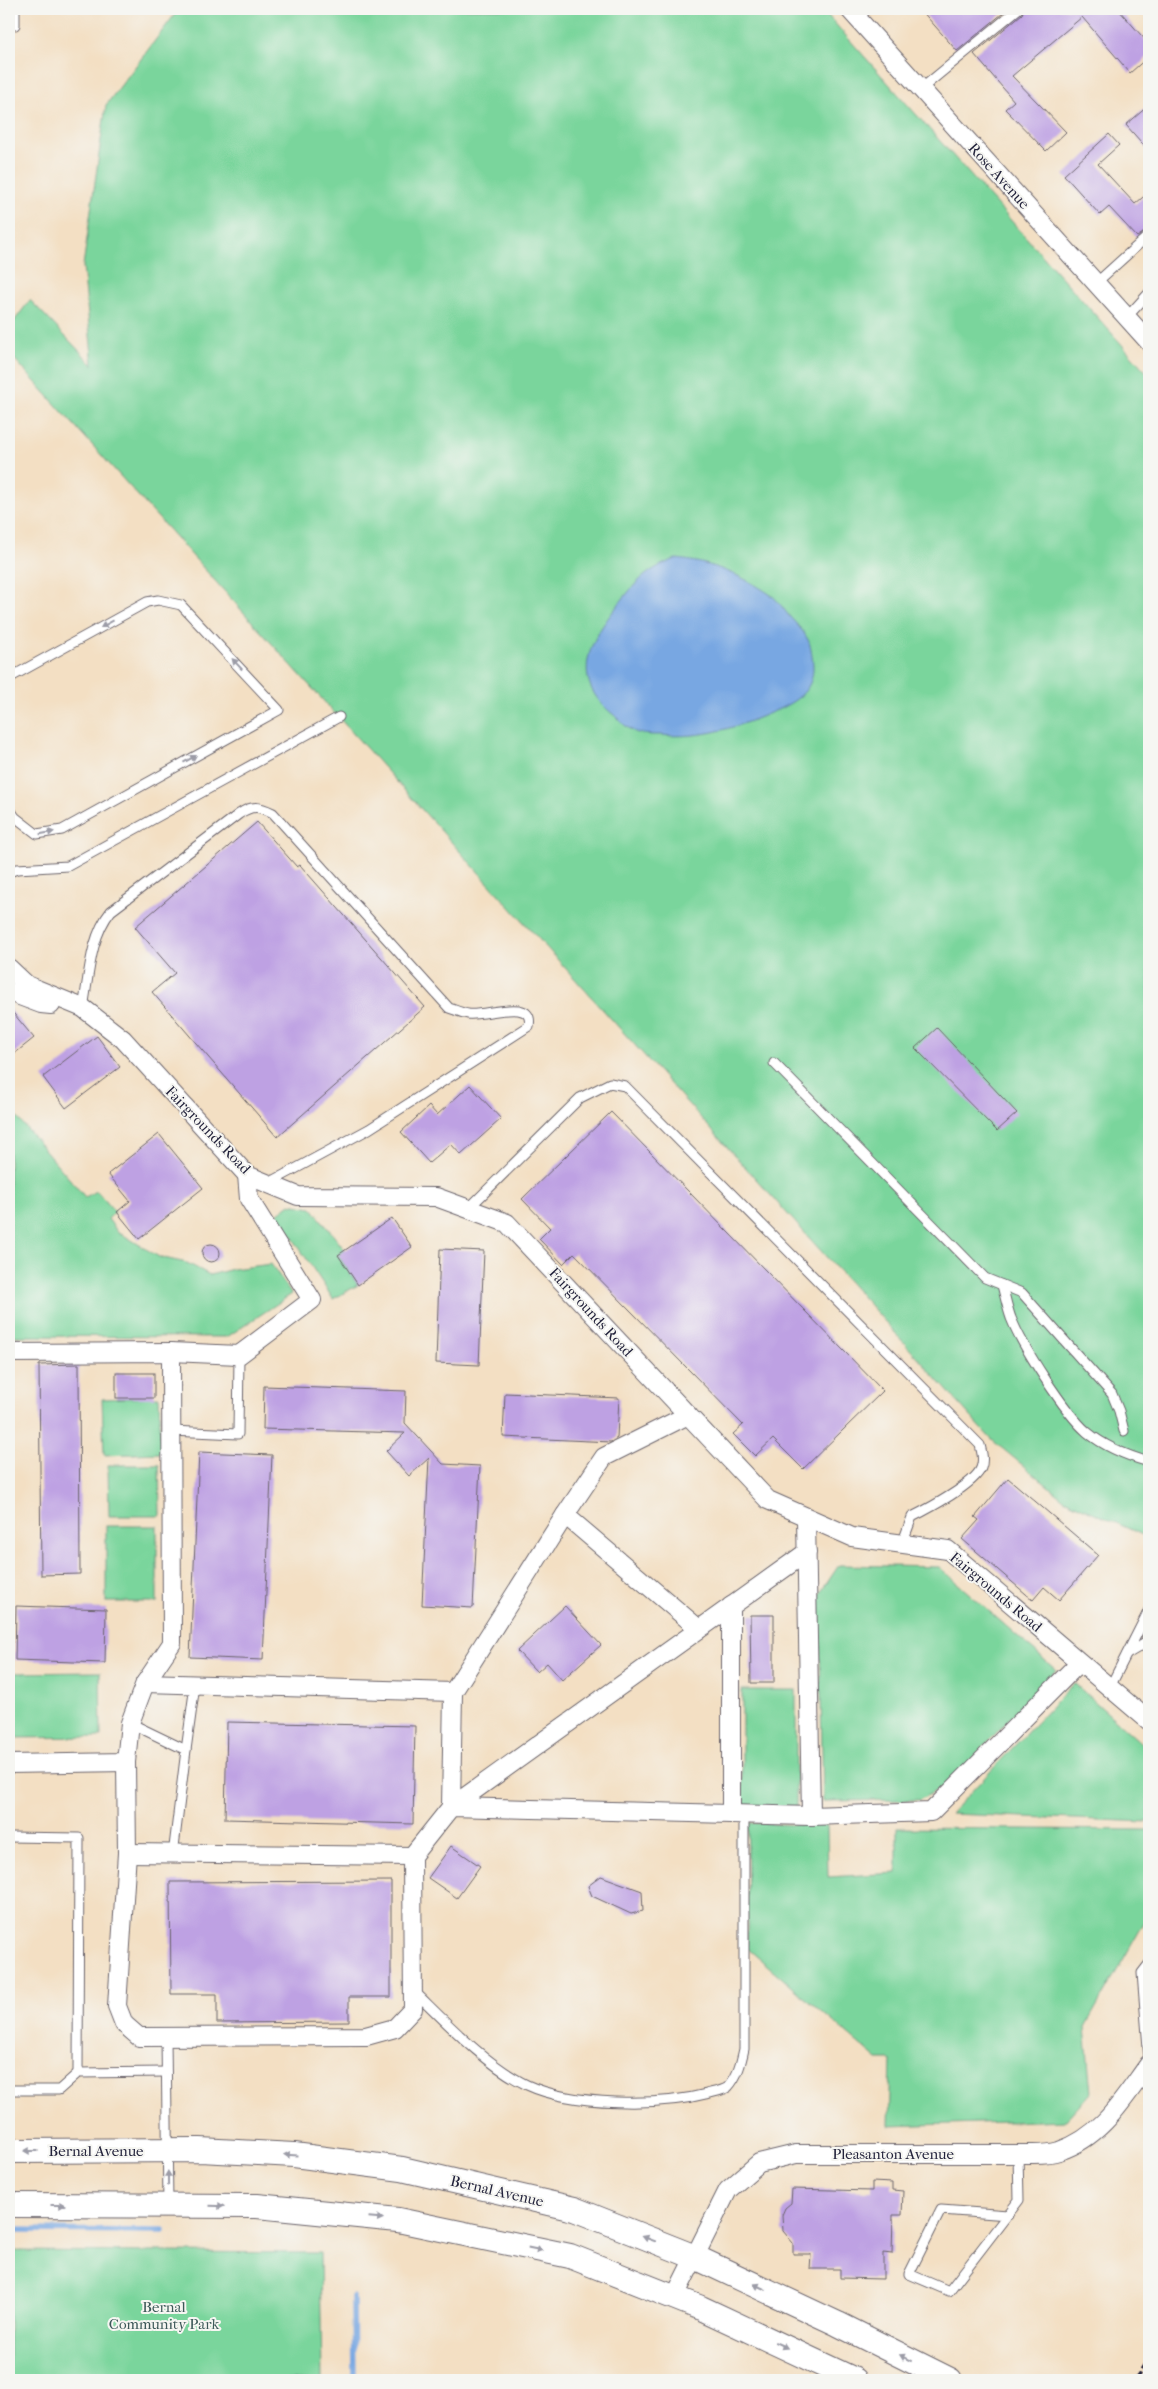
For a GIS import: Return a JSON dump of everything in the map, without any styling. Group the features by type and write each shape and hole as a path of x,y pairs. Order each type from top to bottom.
{"main road":[{"name":"Bernal Avenue","path":"9,2151 167,2151 294,2155 402,2169 574,2209 695,2257 838,2324 950,2380"},
{"path":"9,2205 257,2206 398,2220 570,2256 675,2296 855,2380"}],"street":[{"name":"Rose Avenue","path":"858,12 921,89 1149,342"},
{"name":"Fairgrounds Road","path":"9,968 27,985 83,1008 123,1039 247,1175 298,1196 436,1197 507,1223 768,1500 852,1537 948,1550 1149,1721"},
{"path":"9,992 41,1004 83,1008"},
{"path":"9,1353 171,1352 239,1355 312,1300 249,1199 247,1175"},
{"path":"171,1352 172,1643 145,1683 130,1723 126,1762 126,1853 117,2006 124,2024 139,2037 366,2036 395,2028 413,2009 412,1856 451,1807 807,1552"},
{"path":"451,1807 452,1692 604,1457 688,1415"},
{"path":"565,1515 699,1629"},
{"path":"806,1518 811,1816"},
{"path":"731,1606 738,1814"},
{"path":"451,1807 811,1816 931,1812 1079,1663"},
{"path":"145,1683 452,1692"},
{"path":"9,1764 126,1762"},
{"path":"126,1853 173,1855 412,1856"},
{"name":"Pleasanton Avenue","path":"675,2296 728,2190 759,2163 796,2154 1018,2154 1058,2152 1079,2143 1110,2117 1149,2062"}],"lane":[{"path":"9,25 15,25 15,9"},
{"path":"921,89 1018,9"},
{"path":"1096,283 1149,235"},
{"path":"1127,317 1149,294"},
{"path":"9,678 146,602 158,600 181,605 278,710 62,830 37,834 15,818 9,808"},
{"path":"9,872 17,869 68,866 339,717"},
{"path":"83,1008 97,935 102,922 111,911 239,814 249,807 260,806 273,813 450,1008 468,1014 490,1014 509,1009 520,1009 527,1013 530,1020 529,1026 369,1129 268,1183"},
{"path":"774,1063 985,1278 1022,1293 1112,1394 1124,1431"},
{"path":"468,1209 580,1098 610,1084 626,1086 980,1445 983,1459 981,1470 946,1500 912,1517 902,1544"},
{"path":"1002,1285 1016,1327 1047,1380 1074,1417 1088,1433 1108,1446 1149,1462"},
{"path":"171,1431 238,1434 239,1355"},
{"path":"1110,1687 1149,1610"},
{"path":"1127,1654 1144,1644 1149,1637"},
{"path":"173,1855 195,1685"},
{"path":"130,1723 186,1750"},
{"path":"412,1989 465,2040 528,2085 570,2097 621,2103 685,2100 727,2088 739,2070 744,2049 738,1814"},
{"path":"9,1837 79,1838 78,2073"},
{"path":"1149,1964 1142,1973 1149,2062"},
{"path":"166,2037 168,2205"},
{"path":"9,2090 59,2090 78,2073 166,2072"},
{"path":"1008,2214 941,2210 909,2274 949,2291 1019,2200 1018,2154"}],"green space":[{"path":"179,9 822,9 1149,375 1149,1538 1064,1499 992,1440 9,353 9,328 30,300 93,365 83,266 106,105"},
{"path":"9,1108 85,1197 97,1191 115,1212 108,1219 117,1231 159,1257 187,1263 210,1275 233,1269 271,1264 292,1294 227,1337 9,1336"},
{"path":"290,1204 312,1208 345,1250 338,1255 358,1285 333,1299 277,1214"},
{"path":"159,1397 161,1453 104,1455 102,1399"},
{"path":"108,1465 159,1465 160,1516 109,1516"},
{"path":"106,1526 157,1526 157,1602 106,1602"},
{"path":"839,1565 939,1567 1056,1670 947,1785 919,1800 823,1801 819,1595"},
{"path":"100,1672 101,1737 9,1738 9,1673"},
{"path":"1074,1683 1149,1750 1149,1822 950,1814"},
{"path":"742,1690 796,1690 796,1807 742,1807"},
{"path":"748,1823 827,1826 828,1877 897,1873 897,1828 1149,1830 1149,1914 1085,2027 1091,2093 1066,2120 889,2126 891,2060 878,2060 747,1948"},
{"name":"Bernal Community Park","path":"9,2251 320,2253 322,2380 9,2380"}],"water":[{"path":"676,559 713,566 749,581 776,600 804,632 810,646 813,666 812,675 810,683 801,696 777,710 749,722 706,733 676,736 646,735 635,732 622,723 600,702 591,688 588,675 588,661 598,633 618,605 643,577 657,567"}],"building":[{"path":"920,9 1008,9 957,51"},
{"path":"1024,9 1118,9 1149,44 1149,56 1130,73 1082,17 1012,76 1066,132 1046,151 1005,109 1014,101 974,54 1022,14"},
{"path":"1149,105 1149,151 1126,125"},
{"path":"1109,134 1119,145 1098,164 1135,204 1149,192 1149,229 1137,237 1109,207 1100,215 1064,175"},
{"path":"257,822 297,867 300,865 425,1007 277,1137 152,992 175,973 135,927"},
{"path":"9,1008 34,1038 9,1058"},
{"path":"937,1028 1017,1113 997,1131 915,1048"},
{"path":"97,1036 120,1067 66,1108 43,1077"},
{"path":"470,1085 501,1119 461,1155 451,1144 429,1163 401,1132 429,1106 437,1115"},
{"path":"611,1112 883,1391 803,1469 773,1439 755,1456 733,1434 743,1425 574,1253 563,1264 539,1239 550,1228 522,1199"},
{"path":"159,1134 203,1188 139,1239 117,1212 130,1201 108,1174"},
{"path":"392,1218 412,1247 358,1285 338,1255"},
{"path":"207,1244 215,1244 220,1249 218,1260 207,1262 202,1257 202,1249"},
{"path":"440,1249 484,1251 479,1365 436,1363"},
{"path":"79,1364 80,1574 41,1575 39,1365"},
{"path":"116,1373 154,1373 154,1398 116,1398"},
{"path":"264,1386 406,1391 405,1423 443,1464 480,1466 473,1608 422,1605 429,1458 409,1476 386,1451 405,1433 263,1429"},
{"path":"505,1393 619,1398 617,1438 611,1442 503,1437"},
{"path":"199,1452 272,1455 263,1660 190,1657"},
{"path":"1008,1478 1098,1555 1059,1600 1044,1587 1033,1600 962,1539 979,1520 975,1517"},
{"path":"16,1606 106,1609 105,1663 15,1660"},
{"path":"565,1606 601,1645 562,1680 547,1663 537,1672 517,1651"},
{"path":"750,1615 774,1615 774,1683 751,1683"},
{"path":"227,1722 415,1726 413,1824 225,1819"},
{"path":"451,1846 480,1866 457,1898 428,1878"},
{"path":"601,1876 642,1891 643,1911 631,1914 592,1896 588,1886"},
{"path":"391,1881 391,1997 349,1997 349,2022 217,2023 217,1994 171,1994 170,1882"},
{"path":"872,2182 892,2183 892,2190 903,2191 902,2215 893,2215 892,2254 883,2253 883,2279 840,2278 840,2269 810,2269 811,2254 793,2254 793,2243 783,2231 782,2215 785,2208 791,2203 792,2189 872,2191"}],"waterway":[{"path":"9,2230 163,2231"},
{"path":"353,2297 354,2380"}],"railway":[{"path":"1135,2380 1149,2358"}]}
